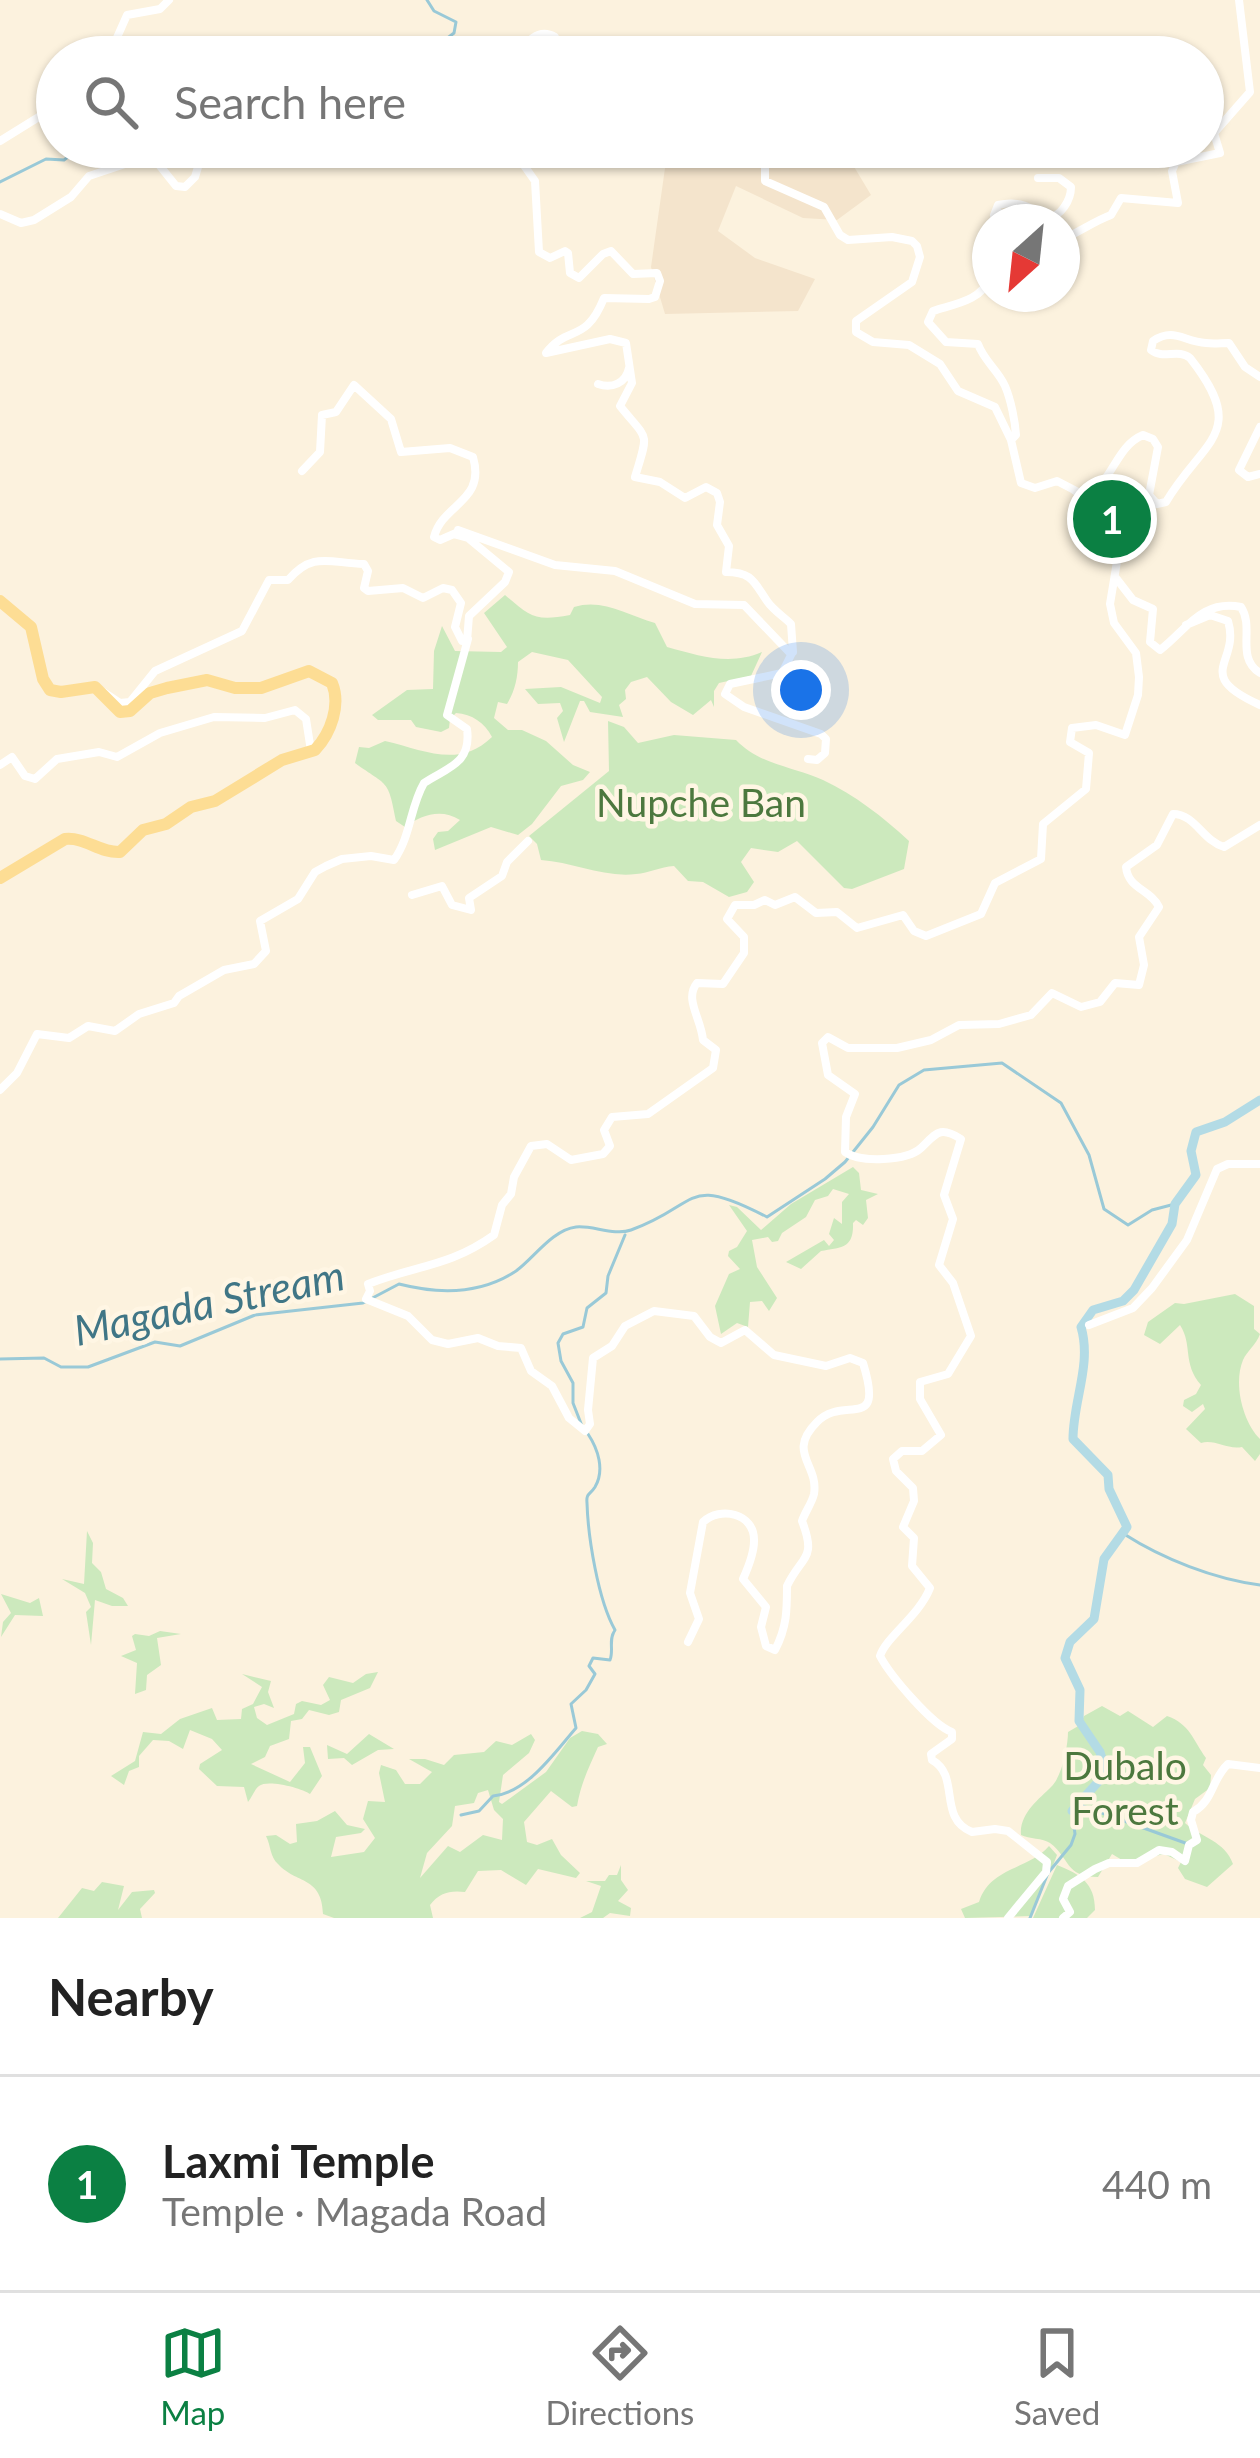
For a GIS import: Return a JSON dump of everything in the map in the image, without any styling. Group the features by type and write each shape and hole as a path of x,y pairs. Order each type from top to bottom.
{"main road":[{"path":"0,601 31,626 50,690 102,691 116,710 125,713 155,691 207,680 235,688 261,688 309,671 332,683 337,700 325,739 311,752 282,760 215,801 190,807 166,824 143,830 120,851 65,839 0,878"}],"street":[{"path":"118,36 127,14 160,9 169,0"},
{"path":"1224,122 1250,92 1239,0"},
{"path":"0,142 36,119"},
{"path":"0,214 21,223 34,220 71,197 88,176 114,168"},
{"path":"162,168 176,186 184,187 198,168"},
{"path":"525,168 536,185 539,252 550,258 568,253 574,278 611,251 633,274 659,276 655,297 626,300 607,296 589,327 546,351 551,355 572,345 617,339 627,345 632,390 620,406 644,436 635,477 660,482 685,498 706,487 717,493 717,525 729,546 726,572 756,580 768,603 791,624 792,653 782,673 730,684 725,694 744,707 821,734 826,739 825,753 817,760 808,759"},
{"path":"688,1642 700,1619 690,1593 703,1522 710,1515 726,1512 740,1516 752,1528 754,1545 743,1579 766,1607 761,1627 766,1646 776,1650 789,1607 787,1586 805,1563 811,1546 802,1521 814,1487 802,1448 817,1422 866,1404 870,1394 863,1363 850,1358 826,1366 774,1355 745,1330 721,1343 694,1316 654,1311 625,1326 612,1346 592,1358 590,1424 585,1431 569,1418 551,1386 530,1371 521,1348 478,1338 448,1344 432,1340 402,1312 366,1299 368,1284 432,1269 494,1235 500,1211 531,1146 547,1144 571,1160 603,1154 610,1146 604,1130 612,1117 647,1114 713,1067 716,1050 703,1040 691,992 697,983 723,984 741,960 747,941 727,920 735,904 765,900 775,905 799,897 811,911 837,912 853,927 903,915 914,931 926,936 981,914 1001,878 1037,864 1044,853 1042,824 1086,789 1090,759 1086,750 1070,742 1072,728 1096,725 1125,735 1139,677 1136,653 1112,616 1110,604 1126,507 1087,500 1058,481 1035,488 1021,483 1011,440 995,407 958,391 940,364 909,345 868,340 856,332 856,321 863,313 912,282 920,257 917,246 904,238 854,241 841,235 824,207 765,181 765,168"},
{"path":"1080,230 1111,215 1121,198 1178,203 1173,168"},
{"path":"1038,178 1059,178 1071,187 1065,204"},
{"path":"972,297 933,311 928,322 946,342 978,344 982,358 1005,386 1016,428 1011,440"},
{"path":"1074,490 1086,494 1101,487 1129,442 1145,436 1158,447 1149,495 1154,503 1163,504 1205,454 1220,417 1217,400 1186,355 1151,350 1156,338 1173,333 1200,343 1229,344 1245,367 1260,376"},
{"path":"598,383 617,384 629,367"},
{"path":"302,471 320,452 322,415 336,412 354,385 391,419 401,452 450,448 473,457 476,472 468,497 437,526 434,537 440,540 463,530 554,565 616,571 695,604 744,605 792,653"},
{"path":"1260,427 1239,470 1248,477 1260,474"},
{"path":"0,1090 17,1073 37,1034 65,1038 88,1026 115,1031 224,970 260,959 266,951 260,921 298,899 314,872 342,860 370,856 394,860 424,782 446,773 466,751 467,729 447,715 458,688 469,616 505,582 509,572 456,533"},
{"path":"102,691 120,703 130,702 154,671 242,631 268,580 288,580 301,565 315,560 364,564 368,591 403,588 423,598 443,588 452,590 461,603 455,627 462,641 468,639"},
{"path":"1115,578 1133,600 1153,609 1151,646 1164,649 1185,624 1211,609 1241,607 1248,620 1247,658 1260,673"},
{"path":"1185,624 1191,626 1210,615 1228,622 1232,635 1221,664 1222,677 1235,693 1260,705"},
{"path":"0,765 12,757 25,776 34,779 57,759 99,752 117,758 160,733 214,717 265,718 295,710 308,724 311,752"},
{"path":"1008,1918 1046,1872 1048,1862 1008,1831 972,1832 953,1820 954,1799 941,1765 931,1754 952,1738 952,1732 942,1729 911,1692 891,1677 880,1656 884,1645 920,1611 931,1588 912,1566 914,1538 904,1527 914,1502 913,1488 896,1471 893,1459 902,1450 925,1449 941,1435 920,1399 920,1385 948,1374 970,1336 953,1283 939,1265 953,1220 944,1195 961,1139 943,1131 932,1133 921,1148 910,1153 863,1161 844,1152 855,1094 828,1075 822,1042 828,1037 848,1048 897,1048 931,1040 958,1024 999,1024 1031,1015 1052,993 1082,1007 1100,1002 1115,982 1139,985 1144,965 1139,937 1159,907 1154,898 1133,885 1126,867 1156,845 1173,814 1188,818 1208,841 1224,847 1260,825"},
{"path":"412,896 442,886 452,905 471,910 469,898 502,876 507,862 528,841"},
{"path":"1089,1325 1133,1308 1152,1288 1187,1240 1217,1169 1260,1163"},
{"path":"1063,1918 1070,1912 1063,1899 1068,1886 1095,1869 1109,1863 1137,1863 1159,1850 1172,1852 1185,1862 1189,1845 1197,1840 1193,1813 1209,1802 1222,1769 1228,1764 1260,1768"}],"shaded area":[{"path":"665,168 855,168 871,195 837,220 803,218 736,186 718,231 755,258 815,279 798,311 665,314 651,267"}],"green space":[{"path":"505,595 540,617 570,615 574,607 584,605 615,609 655,623 667,647 703,656 727,659 762,652 751,676 719,683 714,707 711,700 693,715 671,702 647,677 631,682 625,690 626,699 619,705 623,717 590,712 580,701 564,742 557,718 563,711 560,703 538,704 525,689 561,687 600,703 602,697 568,660 532,652 518,662 512,694 507,704 498,702 494,718 508,730 522,730 546,741 573,765 590,772 583,780 561,786 518,835 491,827 435,850 433,839 438,832 448,831 460,820 438,814 405,827 396,821 385,785 355,763 359,747 385,741 454,755 480,747 492,737 477,720 462,714 456,713 449,728 441,732 416,727 411,720 378,720 372,715 407,690 433,689 434,651 442,626 455,651 501,652 507,647 484,613"},
{"name":"Nupche Ban","path":"608,721 624,727 638,743 674,735 736,740 766,760 823,780 868,807 909,841 904,869 844,888 797,841 778,852 751,848 741,862 754,882 747,892 729,897 703,882 688,881 674,866 624,875 541,860 529,836 609,771"},
{"path":"853,1167 859,1173 861,1190 878,1194 866,1200 868,1218 863,1225 856,1220 849,1242 821,1251 801,1269 786,1262 824,1240 829,1246 834,1240 829,1234 834,1218 842,1224 842,1202 849,1194 833,1189 815,1200 806,1217 778,1241 768,1237 752,1240 757,1267 777,1298 769,1311 762,1301 750,1302 748,1327 737,1323 721,1334 715,1306 729,1274 740,1269 729,1251 747,1231 729,1205 761,1230 791,1204"},
{"path":"1235,1294 1254,1306 1254,1329 1260,1334 1243,1360 1239,1380 1245,1413 1260,1439 1255,1461 1242,1447 1201,1443 1186,1429 1205,1409 1203,1404 1192,1412 1183,1406 1201,1385 1180,1325 1160,1344 1144,1335 1148,1322 1175,1303"},
{"path":"87,1531 93,1543 92,1563 101,1572 106,1589 128,1606 95,1600 91,1645 86,1612 91,1607 85,1593 62,1579 84,1584"},
{"path":"1,1594 30,1603 39,1598 43,1616 15,1615 1,1637 3,1622 11,1613"},
{"path":"160,1631 181,1634 157,1638 161,1665 147,1675 146,1690 135,1694 137,1663 121,1656 136,1650 135,1634 149,1636"},
{"path":"378,1672 370,1688 341,1700 339,1712 329,1715 309,1710 302,1719 291,1721 289,1739 270,1746 265,1757 251,1764 290,1782 305,1763 303,1747 310,1747 322,1776 310,1794 269,1783 257,1788 248,1802 244,1787 217,1786 199,1769 222,1750 212,1739 190,1730 183,1749 169,1741 153,1740 124,1785 111,1776 135,1761 143,1732 161,1734 180,1719 212,1708 217,1720 241,1719 242,1709 253,1704 262,1687 242,1674 271,1681 268,1692 274,1708 254,1707 257,1718 267,1725 294,1714 302,1701 321,1705 330,1700 323,1685 329,1677 353,1683"},
{"name":"Dubalo Forest","path":"1102,1706 1120,1716 1128,1711 1153,1727 1167,1716 1175,1719 1206,1758 1203,1765 1211,1775 1210,1788 1195,1799 1185,1823 1219,1845 1233,1864 1207,1887 1185,1879 1178,1868 1181,1862 1164,1854 1127,1863 1112,1854 1098,1877 1079,1874 1050,1843 1021,1835 1026,1814 1058,1776 1068,1732"},
{"path":"582,1731 598,1734 607,1744 598,1747 577,1806 551,1791 524,1822 527,1842 537,1845 552,1839 580,1873 576,1878 538,1869 526,1885 501,1870 478,1871 465,1892 445,1893 433,1901 433,1918 334,1918 323,1914 313,1887 285,1870 272,1855 266,1836 297,1842 296,1824 317,1821 335,1811 347,1825 365,1829 336,1837 331,1857 364,1852 375,1838 363,1819 368,1801 385,1802 381,1765 396,1770 405,1784 420,1784 432,1772 409,1759 444,1765 454,1755 484,1752 496,1741 512,1745 531,1734 535,1740 529,1753 503,1775 502,1804 546,1772 570,1738","holes":["488,1790 494,1810 503,1819 502,1840 483,1835 460,1852 448,1846 420,1878 427,1853 452,1826 455,1806 474,1803 478,1793"]},
{"path":"369,1734 394,1749 378,1750 352,1765 344,1758 328,1759 327,1745 347,1754"},
{"path":"1049,1846 1057,1855 1031,1916 965,1918 961,1909 979,1902 1000,1875"},
{"path":"621,1865 621,1880 628,1890 618,1901 631,1908 630,1916 610,1913 603,1918 580,1918 592,1912 601,1886 586,1881 605,1881 617,1875"},
{"path":"1057,1865 1089,1886 1095,1910 1087,1918 1033,1918"},
{"path":"102,1882 124,1886 118,1910 132,1892 155,1893 140,1909 142,1918 58,1918 82,1888 94,1891"}],"waterway":[{"path":"427,0 434,11 456,22 450,36"},
{"path":"0,182 36,164"},
{"name":"Magada Stream","path":"0,1359 44,1358 61,1367 88,1367 155,1342 180,1346 255,1315 363,1303 399,1284 444,1291 488,1285 516,1271 567,1229 631,1230 706,1195 767,1217 845,1162 899,1085 924,1070 1002,1063 1061,1103 1089,1155 1104,1209 1128,1225 1152,1210 1175,1204"},
{"path":"1072,1811 1098,1782 1103,1762 1079,1721 1080,1690 1065,1658 1070,1642 1094,1619 1104,1559 1127,1527 1109,1489 1108,1475 1073,1439 1083,1369 1081,1327 1093,1310 1123,1301 1134,1290 1172,1224 1175,1204 1196,1175 1191,1151 1196,1132 1225,1122 1260,1100"},
{"name":"Magada Stream","path":"582,1426 558,1343 563,1334 583,1327 587,1308 606,1293 625,1235"},
{"name":"Magada Stream","path":"461,1815 479,1811 493,1796 517,1787 539,1770 576,1728 571,1704 595,1674 589,1666 593,1658 610,1660 615,1630 595,1568 587,1503 600,1467 588,1434"},
{"path":"1124,1534 1189,1567 1260,1585"},
{"path":"1077,1804 1188,1844"},
{"path":"1030,1918 1048,1873 1071,1845 1075,1834 1072,1811"}],"place":[{"name":"Laxmi Temple","path":"1112,519"}]}
